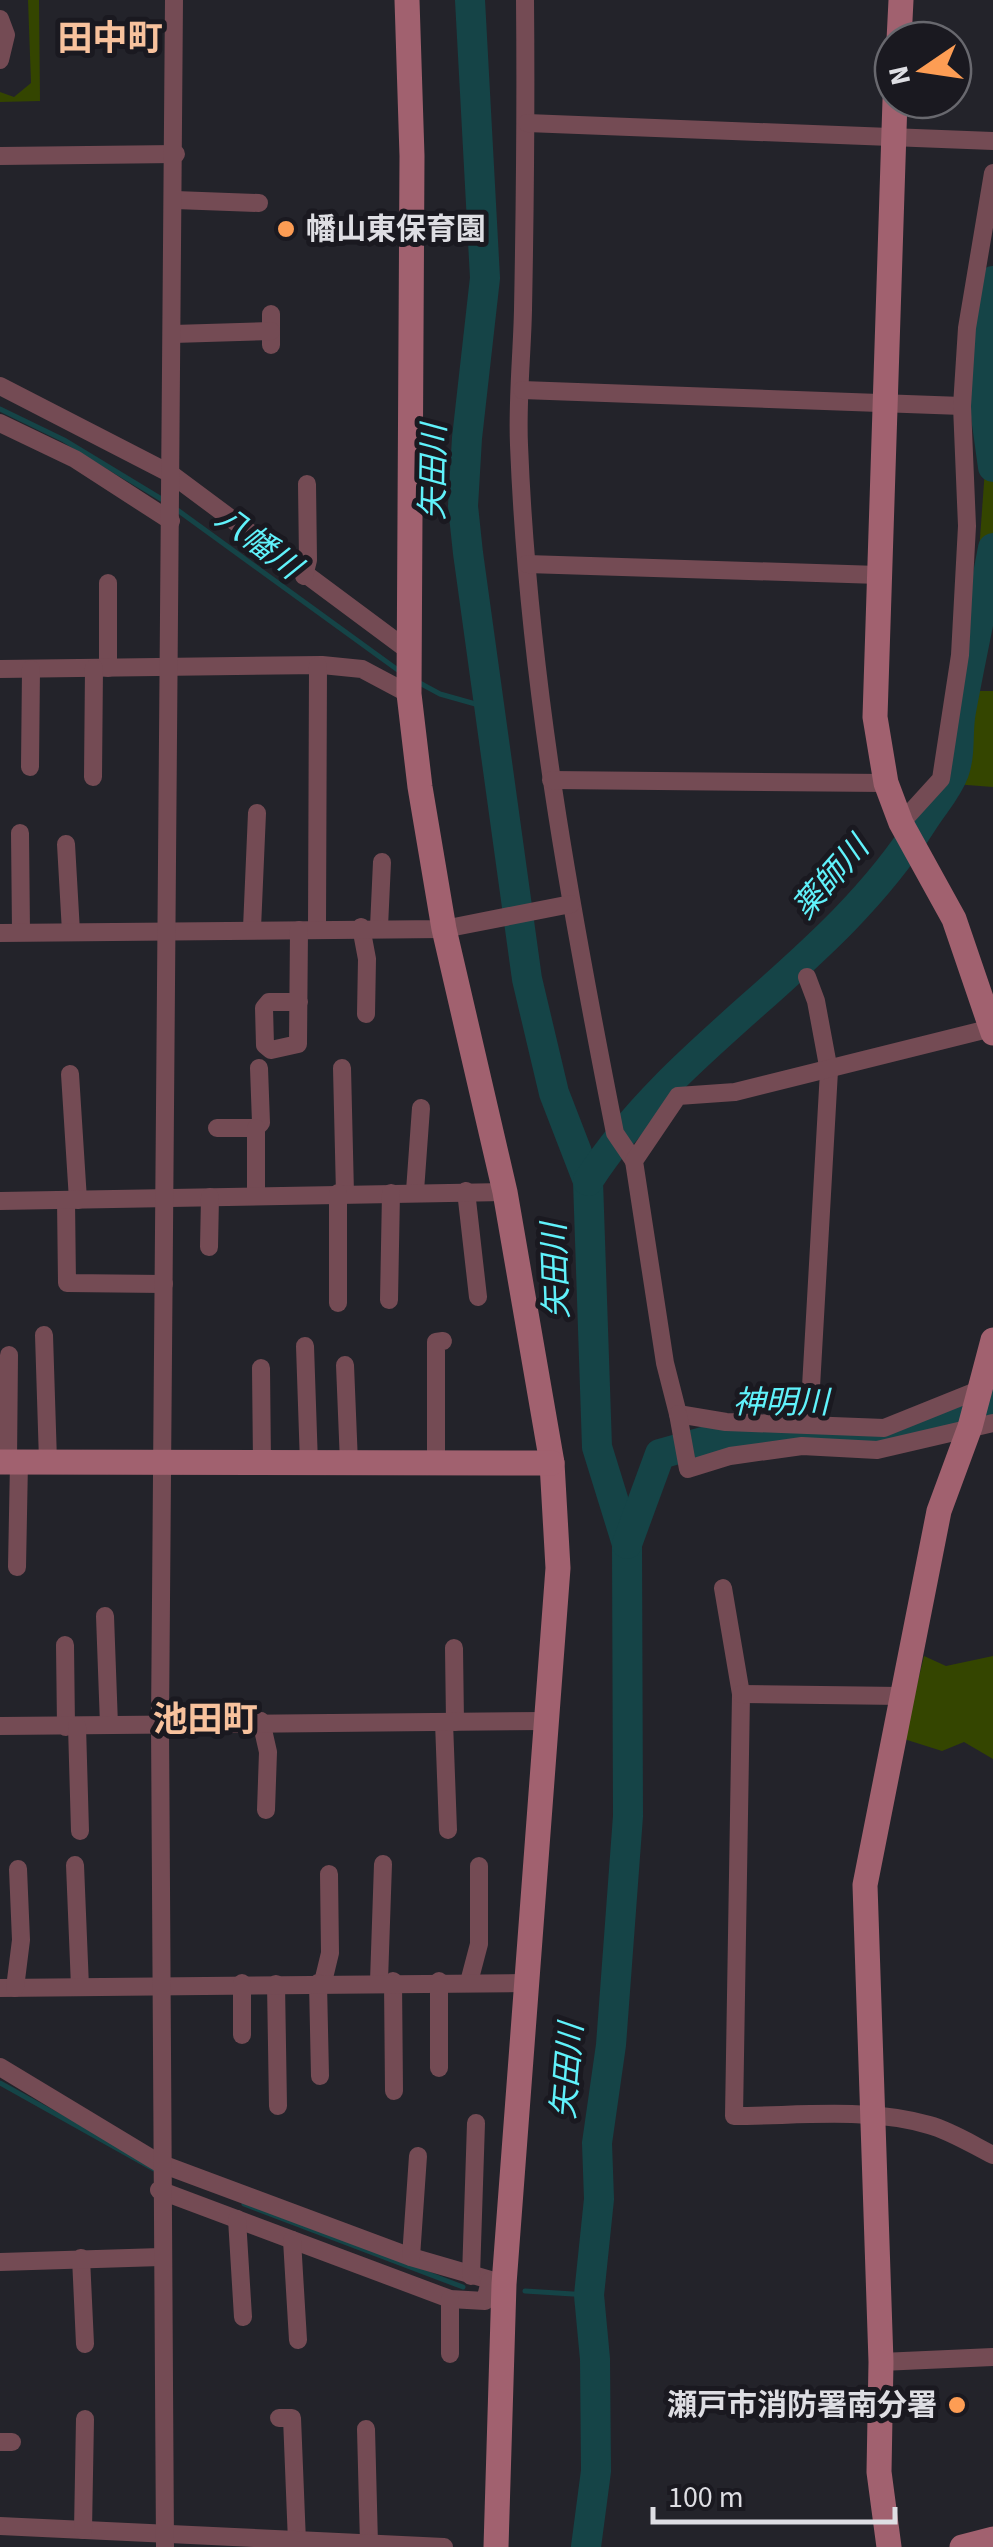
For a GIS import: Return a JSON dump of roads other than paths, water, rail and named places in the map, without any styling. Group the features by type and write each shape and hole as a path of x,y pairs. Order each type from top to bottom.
{"street":[{"path":"165,2540 159,2189 160,1723 176,154 174,0"},
{"path":"407,0 412,156 409,673 449,928 504,1192 552,1462 558,1568 497,2282 496,2547"},
{"path":"524,0 526,123 519,442 551,780 567,905 615,1133 634,1161 665,1363 688,1469 730,1456 802,1446 877,1450 981,1425"},
{"path":"0,19 6,35 0,60"},
{"path":"634,1161 678,1096 735,1092 992,1030 954,919 901,823 886,782 875,717 894,120"},
{"path":"526,123 993,141"},
{"path":"0,156 176,154"},
{"path":"901,823 942,779 960,655 968,526 962,406 967,328 993,172"},
{"path":"175,200 259,202"},
{"path":"173,334 271,330"},
{"path":"0,386 171,482 304,576 409,673"},
{"path":"522,390 962,406"},
{"path":"0,423 74,459 171,515"},
{"path":"304,576 308,560 306,484"},
{"path":"528,564 879,575"},
{"path":"93,777 108,583"},
{"path":"0,669 318,666 409,673"},
{"path":"299,1002 308,929 318,666"},
{"path":"30,767 31,669"},
{"path":"551,780 886,782"},
{"path":"252,928 257,813"},
{"path":"20,833 22,932"},
{"path":"66,844 71,932"},
{"path":"366,1014 370,927 382,862"},
{"path":"0,933 449,928 567,905"},
{"path":"807,977 816,1001 829,1071 809,1422"},
{"path":"256,1194 256,1128 261,1123 259,1068"},
{"path":"338,1304 342,1068"},
{"path":"70,1074 72,1200 67,1283 164,1284"},
{"path":"416,1190 420,1108"},
{"path":"217,1128 256,1128"},
{"path":"0,1201 164,1200 416,1190 504,1192"},
{"path":"466,1191 478,1297"},
{"path":"390,1300 391,1193"},
{"path":"209,1247 210,1197"},
{"path":"44,1335 48,1461"},
{"path":"890,2547 879,2472 881,2362 865,1885 945,1488 981,1425 976,1391 993,1340"},
{"path":"436,1463 436,1342 443,1341"},
{"path":"306,1346 309,1464"},
{"path":"8,1355 9,1462 17,1566"},
{"path":"345,1366 349,1463"},
{"path":"261,1368 262,1464"},
{"path":"678,1414 726,1422 809,1422 884,1428 976,1391"},
{"path":"9,1462 552,1462"},
{"path":"723,1588 741,1694 734,2116 872,2116 931,2125 993,2155"},
{"path":"105,1616 109,1725"},
{"path":"65,1646 80,1831"},
{"path":"448,1830 454,1648"},
{"path":"741,1694 901,1696"},
{"path":"0,1726 544,1720"},
{"path":"261,1721 268,1752 266,1810"},
{"path":"383,1864 394,2091"},
{"path":"76,1865 80,1987"},
{"path":"469,1982 479,1944 478,1866"},
{"path":"18,1869 21,1940 7,1988 524,1982"},
{"path":"320,2076 321,1982 330,1953 328,1874"},
{"path":"439,1981 439,2068"},
{"path":"242,1984 242,2034"},
{"path":"276,1984 278,2106"},
{"path":"0,2067 159,2164 411,2257 497,2282"},
{"path":"471,2276 476,2123"},
{"path":"411,2257 418,2156"},
{"path":"159,2189 450,2299 484,2302 497,2282"},
{"path":"237,2219 243,2317"},
{"path":"292,2240 298,2340"},
{"path":"0,2262 160,2257"},
{"path":"81,2258 85,2344"},
{"path":"450,2299 450,2354"},
{"path":"881,2362 993,2358"},
{"path":"279,2418 292,2418 292,2543"},
{"path":"83,2530 85,2419"},
{"path":"366,2430 369,2544"},
{"path":"0,2526 56,2538 83,2530 165,2540 444,2547"},
{"path":"962,2547 993,2539"}],"waterway":[{"name":"矢田川","path":"470,0 485,278 463,506 527,979 554,1093 588,1181 597,1447 627,1544 628,1816 611,2045 597,2143 599,2199 589,2295 595,2359 596,2471 586,2547"},
{"name":"薬師川","path":"993,281 982,388 993,467"},
{"name":"八幡川","path":"0,409 64,440 163,500"},
{"name":"八幡川","path":"176,509 402,673"},
{"name":"薬師川","path":"588,1181 625,1131 666,1086 844,920 885,874 944,792 956,765 961,711 993,548"},
{"name":"八幡川","path":"416,681 440,694 479,705 488,699"},
{"name":"神明川","path":"627,1544 660,1454 721,1437 787,1434 882,1439 993,1400"},
{"path":"0,2083 154,2169"},
{"path":"244,2204 463,2287"},
{"path":"525,2291 589,2295"}],"place":[{"name":"幡山東保育園","path":"286,229"},
{"name":"瀬戸市消防署南分署","path":"957,2405"}],"district":[{"name":"田中町","path":"110,39"},
{"name":"池田町","path":"205,1720"}]}
